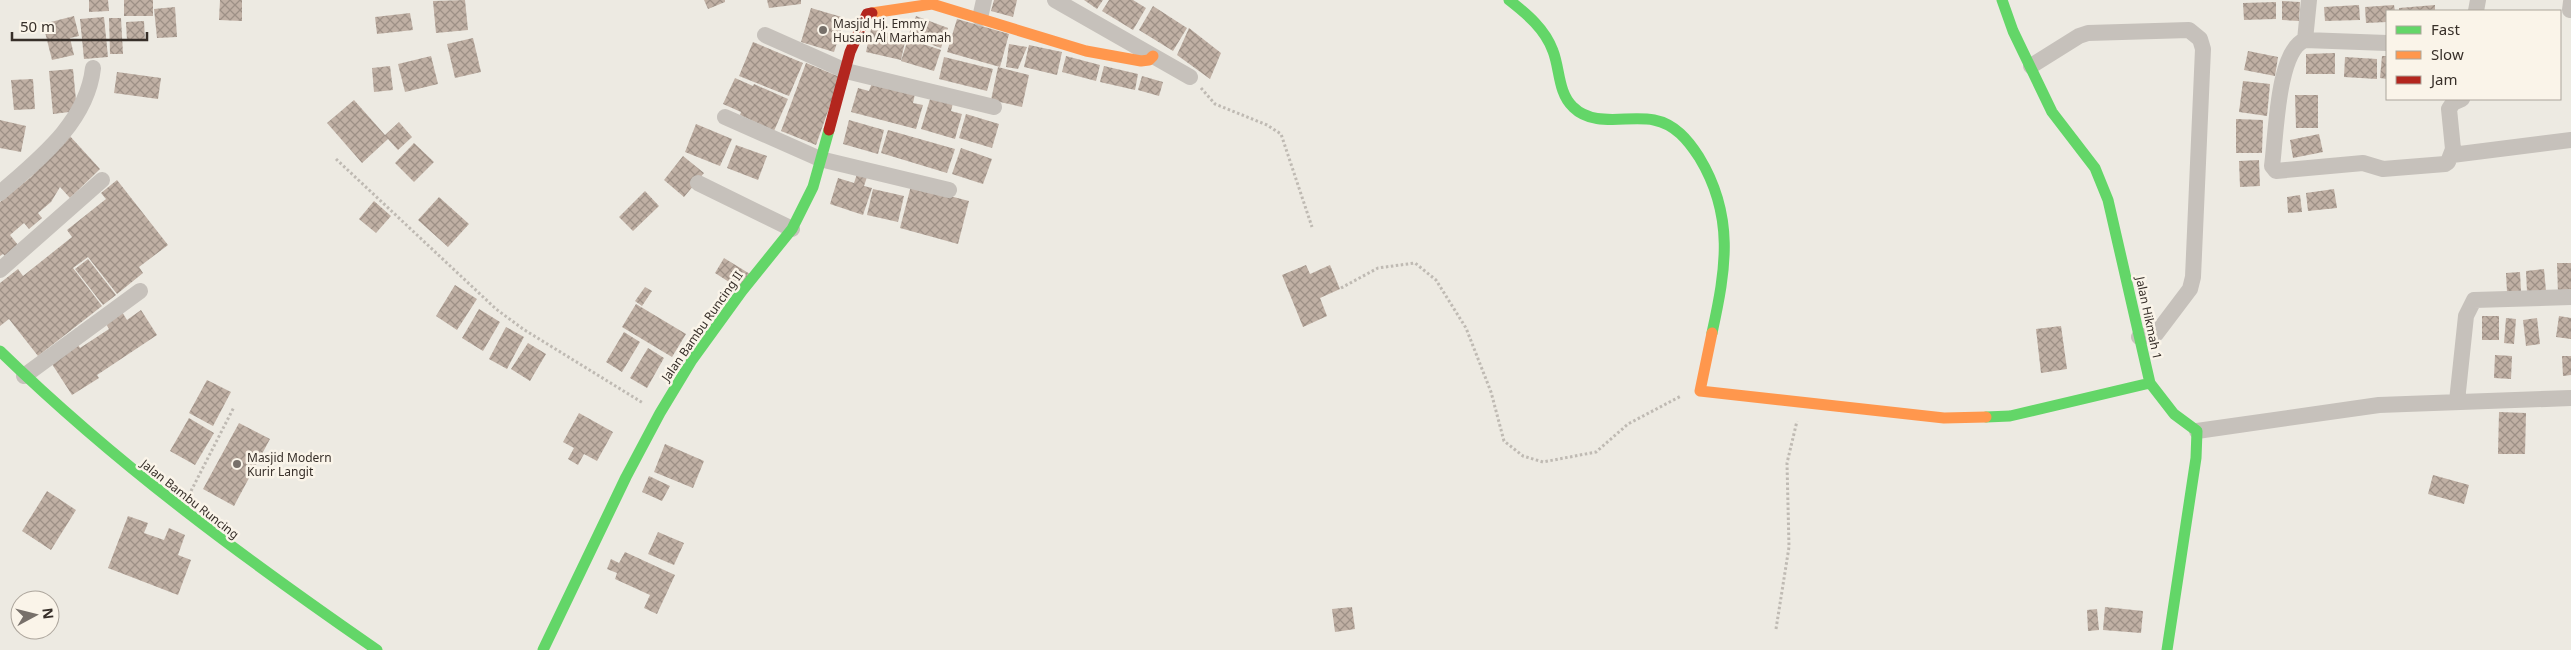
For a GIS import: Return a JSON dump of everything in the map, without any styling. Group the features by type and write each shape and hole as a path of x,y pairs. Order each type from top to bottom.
{"street":[{"path":"984,0 980,18 1086,52 1141,61 1153,56"},
{"path":"1055,0 1190,77"},
{"path":"1509,0 1536,22 1553,50 1561,88 1568,102 1583,114 1603,118 1648,119 1663,122 1680,131 1696,152 1714,183 1724,215 1725,248 1718,301 1700,391 1802,404 1944,418 1987,418 2010,416 2150,383"},
{"name":"Jalan Hikmah 1","path":"2002,0 2013,31 2052,112 2096,168 2108,200 2150,383 2174,414 2197,431"},
{"path":"2305,40 2309,0"},
{"path":"2570,10 2571,2"},
{"name":"Jalan Bambu Runcing II","path":"543,650 626,477 660,413 692,360 742,290 792,229 813,187 850,52 867,14 907,6 932,4 980,18"},
{"path":"2031,66 2079,36 2088,33 2189,30 2200,38 2203,49 2193,277 2190,289 2156,334 2139,337"},
{"path":"765,35 846,71 994,107"},
{"path":"2386,43 2305,40 2297,43 2287,61 2274,168 2282,171 2363,163 2383,169 2445,164 2452,155 2449,109 2453,103 2460,100"},
{"path":"0,194 35,162 72,122 84,105 91,87 93,68"},
{"path":"725,117 820,159 949,190"},
{"path":"2452,155 2571,140"},
{"path":"0,270 102,180"},
{"path":"698,183 792,229"},
{"path":"24,376 140,291"},
{"path":"2458,401 2466,316 2470,304 2474,300 2571,297"},
{"name":"Jalan Bambu Runcing","path":"0,351 24,376 181,510 236,553 377,650"},
{"path":"2167,650 2196,458 2197,431 2379,405 2571,398"}],"path":[{"path":"1190,77 1216,104 1267,125 1281,134 1312,227"},
{"path":"336,159 496,309 531,334 660,413"},
{"path":"1341,288 1378,268 1415,263 1436,280 1466,328 1491,392 1504,441 1523,456 1543,462 1596,452 1628,424 1685,393 1700,391"},
{"path":"1776,629 1789,547 1787,464 1802,404"},
{"path":"181,510 234,407"}],"building":[{"path":"89,0 108,0 109,11 89,12"},
{"path":"124,0 153,0 153,16 124,16"},
{"path":"220,0 242,0 242,21 219,20"},
{"path":"465,0 468,30 436,33 433,1"},
{"path":"704,0 725,0 725,2 708,9"},
{"path":"767,0 801,0 801,4 769,8"},
{"path":"994,0 1017,0 1013,17 991,11"},
{"path":"1084,0 1103,0 1097,9"},
{"path":"1109,0 1133,0 1146,8 1133,30 1102,11"},
{"path":"2282,1 2300,2 2299,21 2282,20"},
{"path":"2276,2 2276,19 2244,20 2243,3"},
{"path":"2359,5 2360,20 2325,21 2324,7"},
{"path":"2394,5 2395,10 2386,10 2386,22 2366,23 2365,7"},
{"path":"2435,5 2435,10 2399,10 2399,8"},
{"path":"1153,6 1187,28 1173,51 1139,30"},
{"path":"175,7 177,37 157,38 154,9"},
{"name":"Masjid Hj. Emmy Husain Al Marhamah","path":"811,8 845,18 834,52 801,42"},
{"path":"410,13 413,30 377,34 375,17"},
{"path":"74,16 79,36 70,38 74,55 52,60 43,24"},
{"path":"916,16 948,28 941,48 908,36"},
{"path":"104,17 108,57 84,59 80,19"},
{"path":"109,18 121,18 123,54 110,54"},
{"path":"957,19 1009,34 1000,67 947,52"},
{"path":"144,21 145,40 127,41 126,22"},
{"path":"1189,28 1221,53 1210,79 1177,55"},
{"path":"871,29 906,37 901,60 866,52"},
{"path":"473,38 481,72 455,78 447,44"},
{"path":"908,39 941,50 934,71 901,61"},
{"path":"753,42 803,63 789,96 739,76"},
{"path":"1009,44 1027,47 1018,69 1006,67"},
{"path":"1029,45 1062,52 1057,75 1024,67"},
{"path":"2248,51 2278,57 2275,76 2244,70"},
{"path":"2335,53 2335,74 2306,74 2306,54"},
{"path":"431,56 438,84 405,92 398,64"},
{"path":"1066,56 1100,65 1096,81 1062,72"},
{"path":"2382,56 2386,56 2386,79 2380,78"},
{"path":"944,57 993,69 987,91 939,79"},
{"path":"2345,57 2377,59 2377,79 2344,77"},
{"path":"806,63 840,77 816,145 781,131"},
{"path":"390,66 393,90 374,92 372,68"},
{"path":"1104,66 1138,74 1135,90 1100,82"},
{"path":"998,67 1029,75 1022,107 991,100"},
{"path":"73,69 77,111 53,114 49,71"},
{"path":"117,72 161,78 158,99 114,93"},
{"path":"1142,76 1163,82 1159,96 1138,90"},
{"path":"735,78 788,99 774,131 740,115 741,112 723,104"},
{"path":"33,79 35,109 14,110 11,80"},
{"path":"2243,81 2270,84 2267,116 2239,112"},
{"path":"872,83 915,94 913,103 923,105 916,129 851,112 858,88 869,91"},
{"path":"2295,95 2318,95 2318,128 2296,128"},
{"path":"931,96 953,103 951,111 962,114 955,139 921,129"},
{"path":"354,100 385,135 399,122 412,137 398,150 388,139 362,163 327,123"},
{"path":"966,114 999,124 992,148 959,138"},
{"path":"2236,119 2263,120 2262,153 2236,153"},
{"path":"0,120 26,126 21,152 0,148"},
{"path":"849,120 884,130 878,154 843,144"},
{"path":"696,124 732,139 720,166 685,152"},
{"path":"888,130 955,149 947,173 881,153"},
{"path":"2319,134 2323,152 2293,158 2290,140"},
{"path":"69,135 100,169 70,198 60,187 51,202 38,213 42,218 29,229 24,223 10,235 18,245 5,256 3,254 0,256 0,202 31,177"},
{"path":"414,143 434,162 414,182 395,163"},
{"path":"736,145 767,156 758,180 727,168"},
{"path":"961,148 992,159 983,184 952,174"},
{"path":"683,156 704,173 684,197 664,180"},
{"path":"2259,160 2260,186 2240,187 2239,161"},
{"path":"857,174 867,177 864,186 872,188 863,215 830,204 838,178 854,183"},
{"path":"117,180 168,245 139,267 143,273 117,294 88,257 73,268 102,306 38,356 9,319 0,326 0,283 18,269 23,276 72,237 67,230 106,199 101,193"},
{"path":"911,186 969,201 958,244 900,228"},
{"path":"873,189 904,196 898,222 867,215"},
{"path":"2334,189 2337,208 2308,211 2306,193"},
{"path":"645,191 659,206 633,231 619,217"},
{"path":"2300,195 2302,212 2288,213 2287,197"},
{"path":"439,197 469,224 448,247 418,220"},
{"path":"374,201 391,216 376,233 359,219"},
{"path":"724,258 750,274 740,289 715,273"},
{"path":"88,259 116,295 103,305 75,269"},
{"path":"2557,263 2571,263 2571,293 2558,294"},
{"path":"1306,265 1310,274 1330,265 1340,289 1320,298 1327,316 1303,327 1282,275"},
{"path":"2544,269 2546,291 2527,292 2526,271"},
{"path":"2520,272 2521,292 2507,292 2506,273"},
{"path":"455,285 477,299 457,330 436,316"},
{"path":"645,287 652,291 642,306 635,301"},
{"path":"636,304 686,334 672,357 622,327"},
{"path":"479,309 500,322 483,351 462,338"},
{"path":"141,310 157,335 97,375 99,378 72,395 50,361 77,343 80,348 109,329 105,322 122,312 127,320"},
{"path":"2482,316 2499,316 2499,340 2482,340"},
{"path":"2559,316 2571,318 2571,339 2556,337"},
{"path":"2506,318 2516,319 2514,344 2504,343"},
{"path":"2537,318 2540,344 2526,346 2523,320"},
{"path":"2061,326 2067,369 2041,373 2036,329"},
{"path":"506,327 524,337 507,369 489,359"},
{"path":"624,332 640,342 622,372 606,362"},
{"path":"528,343 546,354 530,381 511,369"},
{"path":"648,348 664,358 647,388 630,378"},
{"path":"2495,355 2512,356 2511,379 2494,378"},
{"path":"2562,356 2571,356 2571,375 2563,376"},
{"path":"207,380 231,392 213,426 189,413"},
{"path":"2499,412 2526,413 2525,454 2498,454"},
{"path":"579,413 613,432 597,461 584,454 578,465 568,459 574,448 563,442"},
{"path":"189,418 214,433 195,465 170,451"},
{"name":"Masjid Modern Kurir Langit","path":"239,423 270,439 234,506 203,489"},
{"path":"665,444 704,461 693,488 654,472"},
{"path":"2433,475 2469,485 2464,504 2428,494"},
{"path":"649,476 670,486 662,501 642,492"},
{"path":"47,491 76,510 51,550 22,531"},
{"path":"128,516 148,523 144,533 164,540 169,528 185,535 178,555 191,560 178,595 108,568"},
{"path":"658,532 684,543 674,565 648,554"},
{"path":"625,552 675,575 657,614 644,608 650,595 615,579 617,573 607,569 611,559 619,563"},
{"path":"1352,607 1355,629 1335,632 1332,609"},
{"path":"2105,607 2143,611 2141,633 2103,630"},
{"path":"2097,609 2099,630 2088,631 2087,610"}],"traffic: fast":[{"path":"1509,0 1529,16 1550,43 1562,88 1573,107 1581,113 1601,119 1644,119 1662,122 1675,129 1699,157 1718,200 1723,222 1724,265 1712,333"},
{"path":"2002,0 2013,31 2052,112 2095,168 2108,200 2150,383 2174,414 2197,431 2196,458 2167,650"},
{"path":"543,650 626,477 660,413 692,360 742,291 792,229 813,187 829,130"},
{"path":"0,351 44,393 135,471 230,545 377,650"},
{"path":"1986,417 2010,416 2150,383"}],"traffic: slow":[{"path":"872,13 932,4 1086,51 1141,61 1149,60 1153,56"},
{"path":"1712,333 1700,391 1944,418 1986,417"}],"traffic: jam":[{"path":"829,130 850,52 867,14 872,13"}],"place":[{"name":"Masjid Hj. Emmy Husain Al Marhamah","path":"823,30"},
{"name":"Masjid Modern Kurir Langit","path":"237,464"}]}
